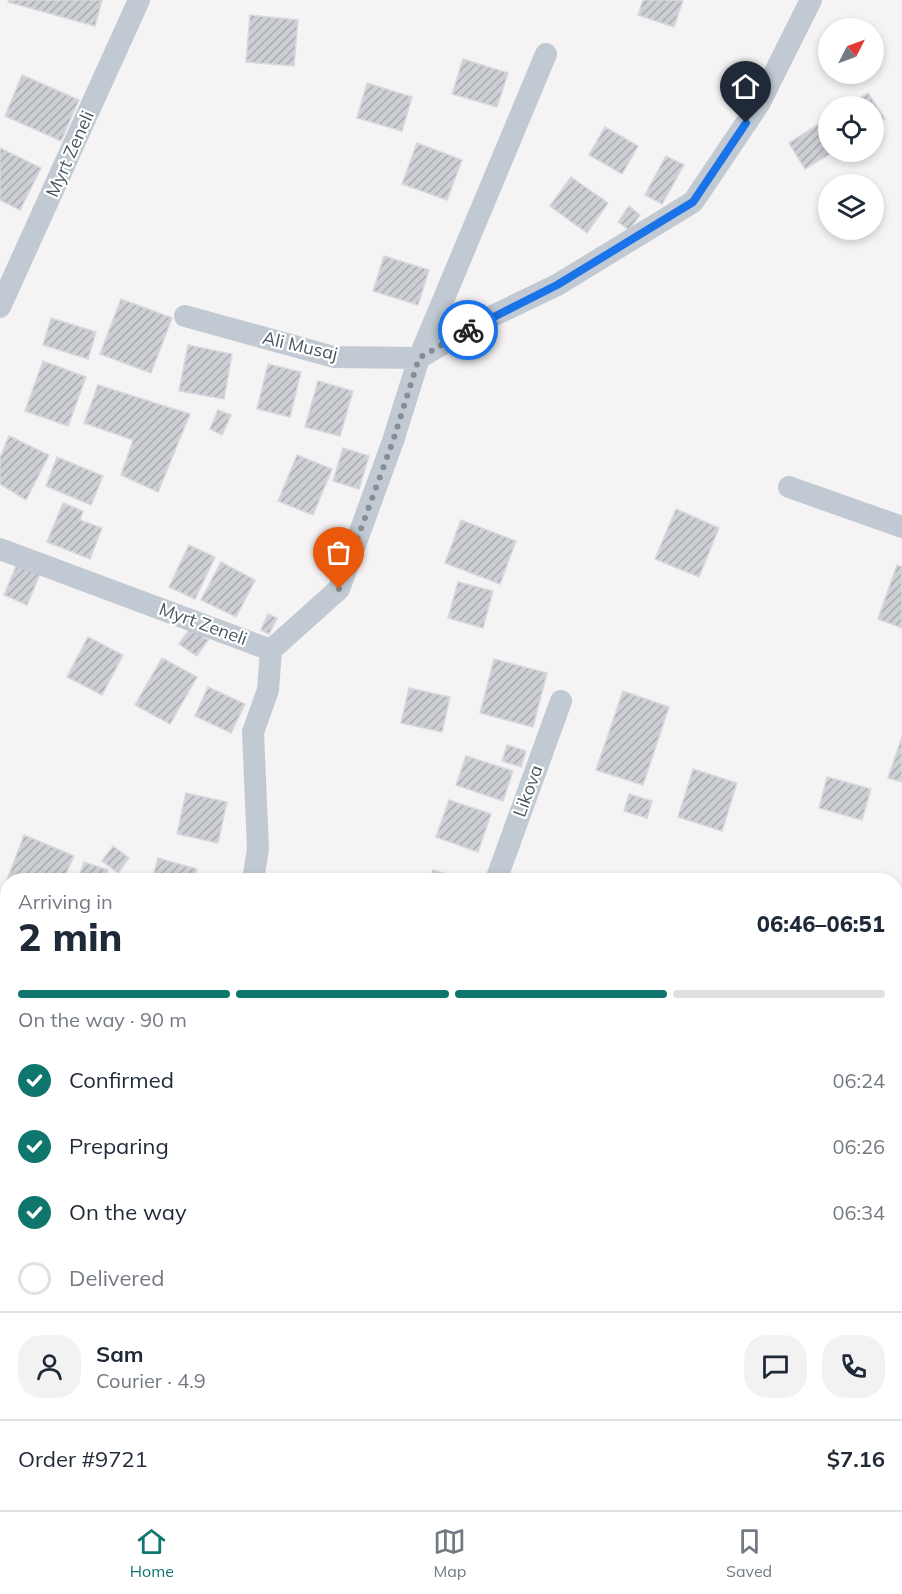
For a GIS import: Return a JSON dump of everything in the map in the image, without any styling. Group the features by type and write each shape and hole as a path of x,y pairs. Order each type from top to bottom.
{"street":[{"name":"Myrt Zeneli","path":"0,307 140,0"},
{"path":"419,358 480,322 557,285 693,202 759,104 811,0"},
{"path":"254,873 258,849 253,732 268,690 271,650 339,589 393,441 419,358 546,54"},
{"name":"Ali Musaj","path":"185,316 334,357 419,358"},
{"path":"789,487 902,527"},
{"name":"Myrt Zeneli","path":"0,549 271,650"},
{"name":"Likova","path":"499,873 561,701"}],"building":[{"path":"9,0 102,0 95,26 8,2"},
{"path":"643,0 683,0 674,27 638,15"},
{"path":"250,15 298,20 294,66 246,62"},
{"path":"463,59 508,73 497,107 452,94"},
{"path":"22,75 79,100 61,141 5,116"},
{"path":"367,83 412,97 402,131 357,118"},
{"path":"818,124 818,161 805,169 789,143"},
{"path":"605,127 638,146 622,174 589,155"},
{"path":"417,143 462,160 447,200 402,184"},
{"path":"0,148 41,168 20,210 0,200"},
{"path":"666,156 684,165 662,204 645,195"},
{"path":"571,177 608,203 587,233 550,206"},
{"path":"629,206 640,215 629,230 618,222"},
{"path":"384,256 429,270 418,305 373,291"},
{"path":"121,299 172,318 151,373 100,354"},
{"path":"51,318 96,332 88,359 43,345"},
{"path":"188,345 232,354 224,399 179,391"},
{"path":"43,361 86,377 68,426 25,411"},
{"path":"268,364 301,372 290,417 257,409"},
{"path":"318,381 353,391 340,436 305,427"},
{"path":"98,385 190,414 158,492 121,475 133,440 84,423"},
{"path":"218,410 231,415 222,435 210,429"},
{"path":"9,436 49,455 26,500 0,484 0,458"},
{"path":"343,448 369,456 359,489 333,481"},
{"path":"297,455 332,469 313,515 278,501"},
{"path":"57,457 103,476 91,505 46,486"},
{"path":"63,503 83,511 80,520 102,528 90,559 47,542"},
{"path":"676,509 719,528 699,577 655,559"},
{"path":"461,520 516,541 500,584 445,563"},
{"path":"189,545 215,557 195,599 169,587"},
{"path":"221,562 255,580 236,617 201,600"},
{"path":"17,564 40,574 27,605 4,595"},
{"path":"897,565 902,567 902,628 878,619"},
{"path":"458,582 493,591 483,628 448,618"},
{"path":"268,614 277,618 269,634 261,630"},
{"path":"190,628 208,640 197,656 179,644"},
{"path":"88,637 123,655 102,695 67,677"},
{"path":"162,658 197,677 170,724 135,705"},
{"path":"494,659 547,673 533,727 480,713"},
{"path":"208,687 245,704 231,733 195,716"},
{"path":"409,688 450,697 442,732 401,723"},
{"path":"623,691 669,707 643,785 596,770"},
{"path":"902,737 902,782 888,778"},
{"path":"507,745 526,751 521,767 502,761"},
{"path":"466,756 513,771 503,801 456,785"},
{"path":"693,769 737,783 722,831 678,817"},
{"path":"827,777 871,789 862,820 819,808"},
{"path":"186,793 227,802 218,843 177,834"},
{"path":"629,794 652,801 647,818 624,811"},
{"path":"449,800 491,814 478,852 436,837"},
{"path":"24,835 74,856 66,873 10,873"},
{"path":"113,846 129,858 118,873 102,861"},
{"path":"158,858 197,869 196,873 154,873"},
{"path":"84,862 108,870 107,873 80,873"}],"way so far":[{"path":"339,589 393,441 419,358 468,330"}],"route":[{"path":"468,330 557,285 693,202 746,123"}]}
